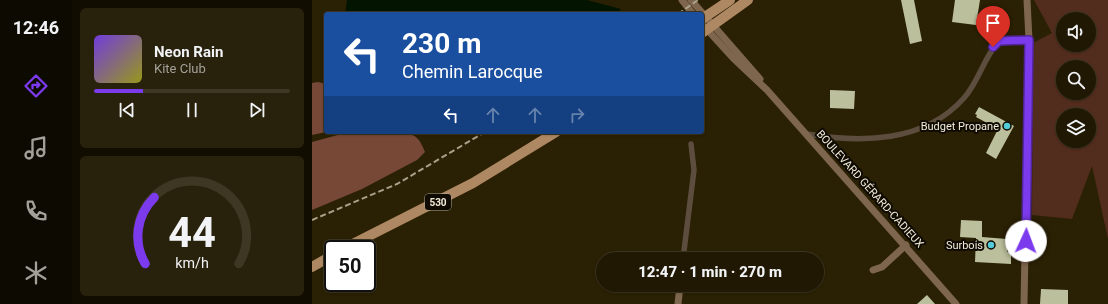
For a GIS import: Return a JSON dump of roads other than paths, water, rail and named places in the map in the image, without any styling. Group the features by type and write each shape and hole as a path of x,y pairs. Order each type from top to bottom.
{"highway":[{"path":"705,25 730,0"},
{"path":"705,25 748,0"},
{"name":"530","path":"530,148 548,134"},
{"name":"530","path":"361,240 469,186 553,134"},
{"path":"312,267 324,260"}],"main road":[{"path":"682,0 692,12"},
{"name":"BOULEVARD GÉRARD-CADIEUX","path":"691,0 698,12"},
{"path":"1024,304 1029,40 1027,0"},
{"name":"BOULEVARD GÉRARD-CADIEUX","path":"705,25 757,74 767,90 906,245 956,304"},
{"path":"874,270 882,267 906,245"},
{"path":"678,304 679,292"}],"street":[{"path":"807,134 852,140 891,138 930,123 964,98 974,84 993,47 999,41 1029,40"},
{"path":"684,252 694,170 691,144"}],"railway":[{"path":"681,12 698,0"},
{"path":"312,220 397,184 482,134"}],"place":[{"name":"Budget Propane","path":"1007,126"},
{"name":"Surbois","path":"991,245"}]}
